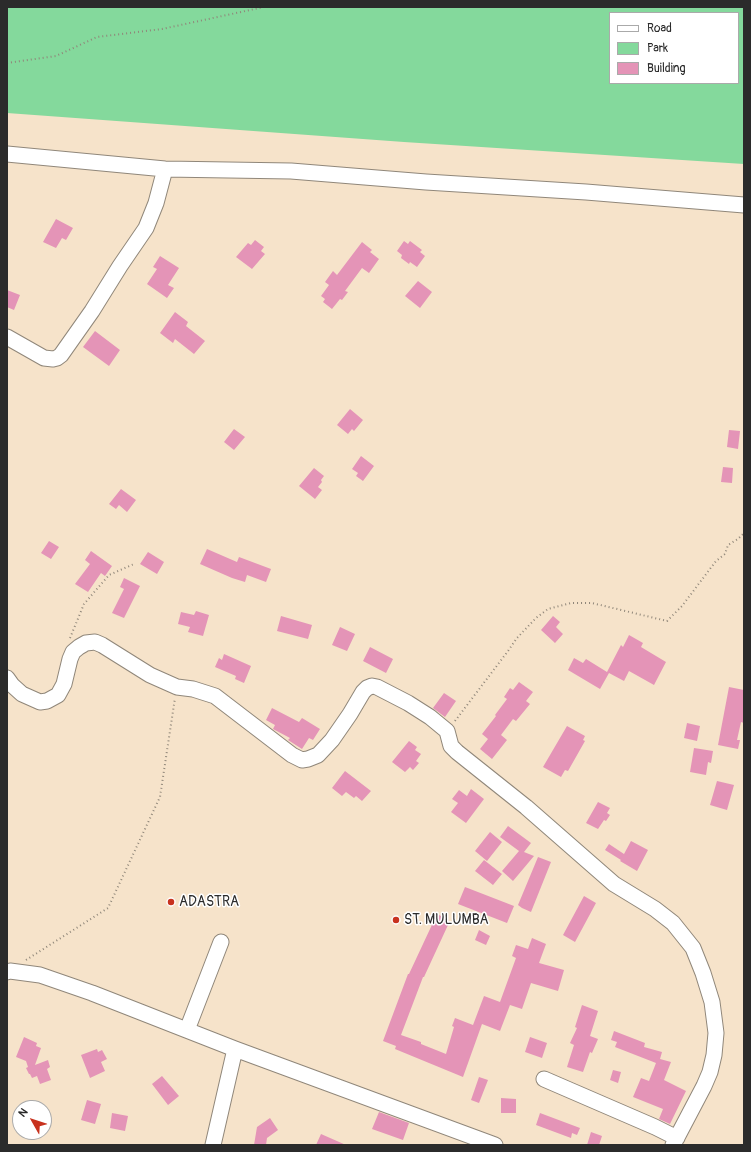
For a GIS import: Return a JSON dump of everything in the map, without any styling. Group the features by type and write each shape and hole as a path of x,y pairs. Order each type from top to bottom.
{"street":[{"path":"7,154 165,169 291,171 744,205"},
{"path":"7,337 44,358 53,359 58,358 61,355 92,311 146,228 156,203 165,169"},
{"path":"7,678 22,694 40,702 47,702 58,694 61,689 73,652 86,643 95,642 150,675 176,687 193,689 215,696 225,702 292,755 302,760 318,755 332,740 363,692 372,686 414,707 430,717 447,731 451,746 457,752 526,807 614,884 655,909 673,923 693,948 703,973 712,1002 716,1034 714,1056 710,1072 704,1086 675,1142 655,1126 544,1079"},
{"path":"187,1030 221,942"},
{"path":"9,971 40,975 92,993 458,1138 495,1145"},
{"path":"212,1145 235,1049"}],"path":[{"path":"7,62 56,56 98,37 162,29 264,7"},
{"path":"447,731 517,638 536,618 548,609 571,603 592,603 667,621 682,606 716,561 725,554 728,545 744,533"},
{"path":"68,643 84,604 109,575 134,564"},
{"path":"9,971 108,908 160,797 176,687"}],"green space":[{"path":"7,7 744,7 744,164 404,142 7,113"}],"building":[{"path":"56,219 73,228 66,240 62,238 56,248 43,242"},
{"path":"255,240 264,247 261,251 265,254 252,269 236,257 248,243 251,245"},
{"path":"404,241 408,244 410,241 422,250 420,252 425,256 417,267 410,262 409,264 401,258 402,255 397,251"},
{"path":"362,242 372,250 370,252 379,259 369,273 362,268 345,291 348,292 332,309 323,302 325,299 321,296 329,285 325,282 333,271 337,275"},
{"path":"160,256 179,268 168,285 174,288 167,298 147,284 157,269 153,267"},
{"path":"418,281 432,292 420,308 405,296"},
{"path":"7,290 20,295 14,310 7,307"},
{"path":"175,312 188,322 186,326 205,341 194,354 175,339 173,343 160,333"},
{"path":"95,331 120,350 109,366 83,347"},
{"path":"350,409 363,420 354,431 352,429 348,434 337,425"},
{"path":"234,429 245,437 234,450 224,442"},
{"path":"729,430 740,431 738,449 727,447"},
{"path":"361,456 374,466 363,481 356,476 358,473 352,469"},
{"path":"723,467 733,468 732,483 721,482"},
{"path":"314,468 324,476 318,487 322,490 315,499 299,486"},
{"path":"121,489 136,500 127,512 119,505 116,509 109,504"},
{"path":"49,541 59,547 51,559 41,553"},
{"path":"207,549 237,562 239,557 271,569 266,582 247,575 245,582 200,564"},
{"path":"91,551 112,566 105,576 101,573 88,592 75,584 90,564 85,560"},
{"path":"148,552 164,562 157,574 140,564"},
{"path":"124,578 140,586 124,618 112,613 124,589 120,587"},
{"path":"196,611 209,615 203,636 188,632 190,627 178,624 181,612 194,615"},
{"path":"281,616 312,625 308,639 277,631"},
{"path":"553,616 560,622 556,627 563,634 555,643 541,630"},
{"path":"340,627 355,634 347,651 332,645"},
{"path":"629,635 643,643 641,647 666,662 654,685 629,671 624,681 609,673 600,689 568,670 574,658 583,663 586,659 607,672 621,645 623,647"},
{"path":"370,647 393,659 386,673 363,661"},
{"path":"224,654 251,666 244,683 235,679 236,676 215,667 219,658 222,660"},
{"path":"519,682 533,692 526,701 530,704 516,721 513,719 501,735 507,740 492,759 480,749 488,739 482,734 507,699 504,697 510,688 513,690"},
{"path":"729,687 744,690 744,723 741,722 737,740 740,740 738,749 718,745"},
{"path":"444,693 456,701 445,717 433,708"},
{"path":"272,708 299,722 302,718 320,729 313,740 309,738 302,749 288,740 290,738 273,729 275,725 266,720"},
{"path":"687,723 700,726 697,741 684,738"},
{"path":"567,726 585,736 583,740 585,741 568,771 565,770 561,777 543,767"},
{"path":"409,741 417,747 415,750 421,754 416,761 419,763 413,770 410,767 405,772 392,762"},
{"path":"694,748 713,751 711,763 708,762 706,775 690,772"},
{"path":"345,771 371,791 362,801 356,796 354,798 346,792 342,796 332,788"},
{"path":"717,781 734,785 727,810 710,805"},
{"path":"471,789 484,799 466,823 451,812 458,803 452,799 459,790 467,796"},
{"path":"598,802 610,808 607,813 610,815 606,821 604,820 598,829 586,823"},
{"path":"508,826 531,843 524,852 534,856 513,881 502,871 519,851 500,837"},
{"path":"490,832 502,842 487,861 475,851"},
{"path":"631,841 648,850 637,871 605,850 609,844 624,854"},
{"path":"538,857 551,862 531,912 518,905"},
{"path":"484,860 502,874 493,885 475,871"},
{"path":"465,887 514,906 507,923 458,904"},
{"path":"584,896 596,903 575,942 563,935"},
{"path":"437,914 447,919 445,923 448,925 423,977 401,1035 421,1042 421,1044 446,1054 454,1027 452,1026 455,1018 473,1025 484,996 500,1002 516,958 512,956 516,945 528,949 532,938 546,944 539,963 564,970 558,991 531,983 522,1009 510,1005 500,1031 482,1024 463,1077 395,1049 396,1046 383,1041 408,974"},
{"path":"479,930 490,936 486,945 475,940"},
{"path":"582,1005 598,1011 590,1036 598,1039 592,1053 590,1052 583,1072 567,1067 574,1045 570,1043 577,1028 575,1027"},
{"path":"614,1031 645,1043 644,1047 662,1052 660,1059 671,1062 664,1080 686,1091 670,1124 659,1119 663,1109 633,1097 641,1078 649,1081 656,1063 615,1047 617,1042 611,1040"},
{"path":"24,1037 37,1043 36,1046 41,1048 35,1065 48,1060 50,1067 47,1069 51,1080 40,1084 37,1076 32,1078 29,1074 26,1068 28,1067 26,1061 16,1057"},
{"path":"530,1037 547,1043 542,1058 525,1052"},
{"path":"97,1049 98,1052 102,1050 107,1059 101,1062 105,1071 90,1078 81,1055"},
{"path":"613,1070 621,1072 618,1083 610,1080"},
{"path":"162,1076 179,1096 168,1105 152,1084"},
{"path":"479,1077 488,1080 479,1103 471,1100"},
{"path":"501,1098 516,1099 516,1113 501,1113"},
{"path":"87,1100 101,1104 95,1124 81,1120"},
{"path":"379,1112 409,1123 403,1140 372,1129"},
{"path":"112,1113 128,1116 125,1131 110,1128"},
{"path":"540,1113 580,1128 577,1135 572,1133 571,1138 536,1125"},
{"path":"270,1118 278,1130 267,1138 266,1145 254,1145 257,1127"},
{"path":"591,1132 602,1136 599,1145 587,1145"},
{"path":"321,1134 346,1145 316,1145"}],"place":[{"name":"ADASTRA","path":"171,902"},
{"name":"ST. MULUMBA","path":"396,920"}]}
